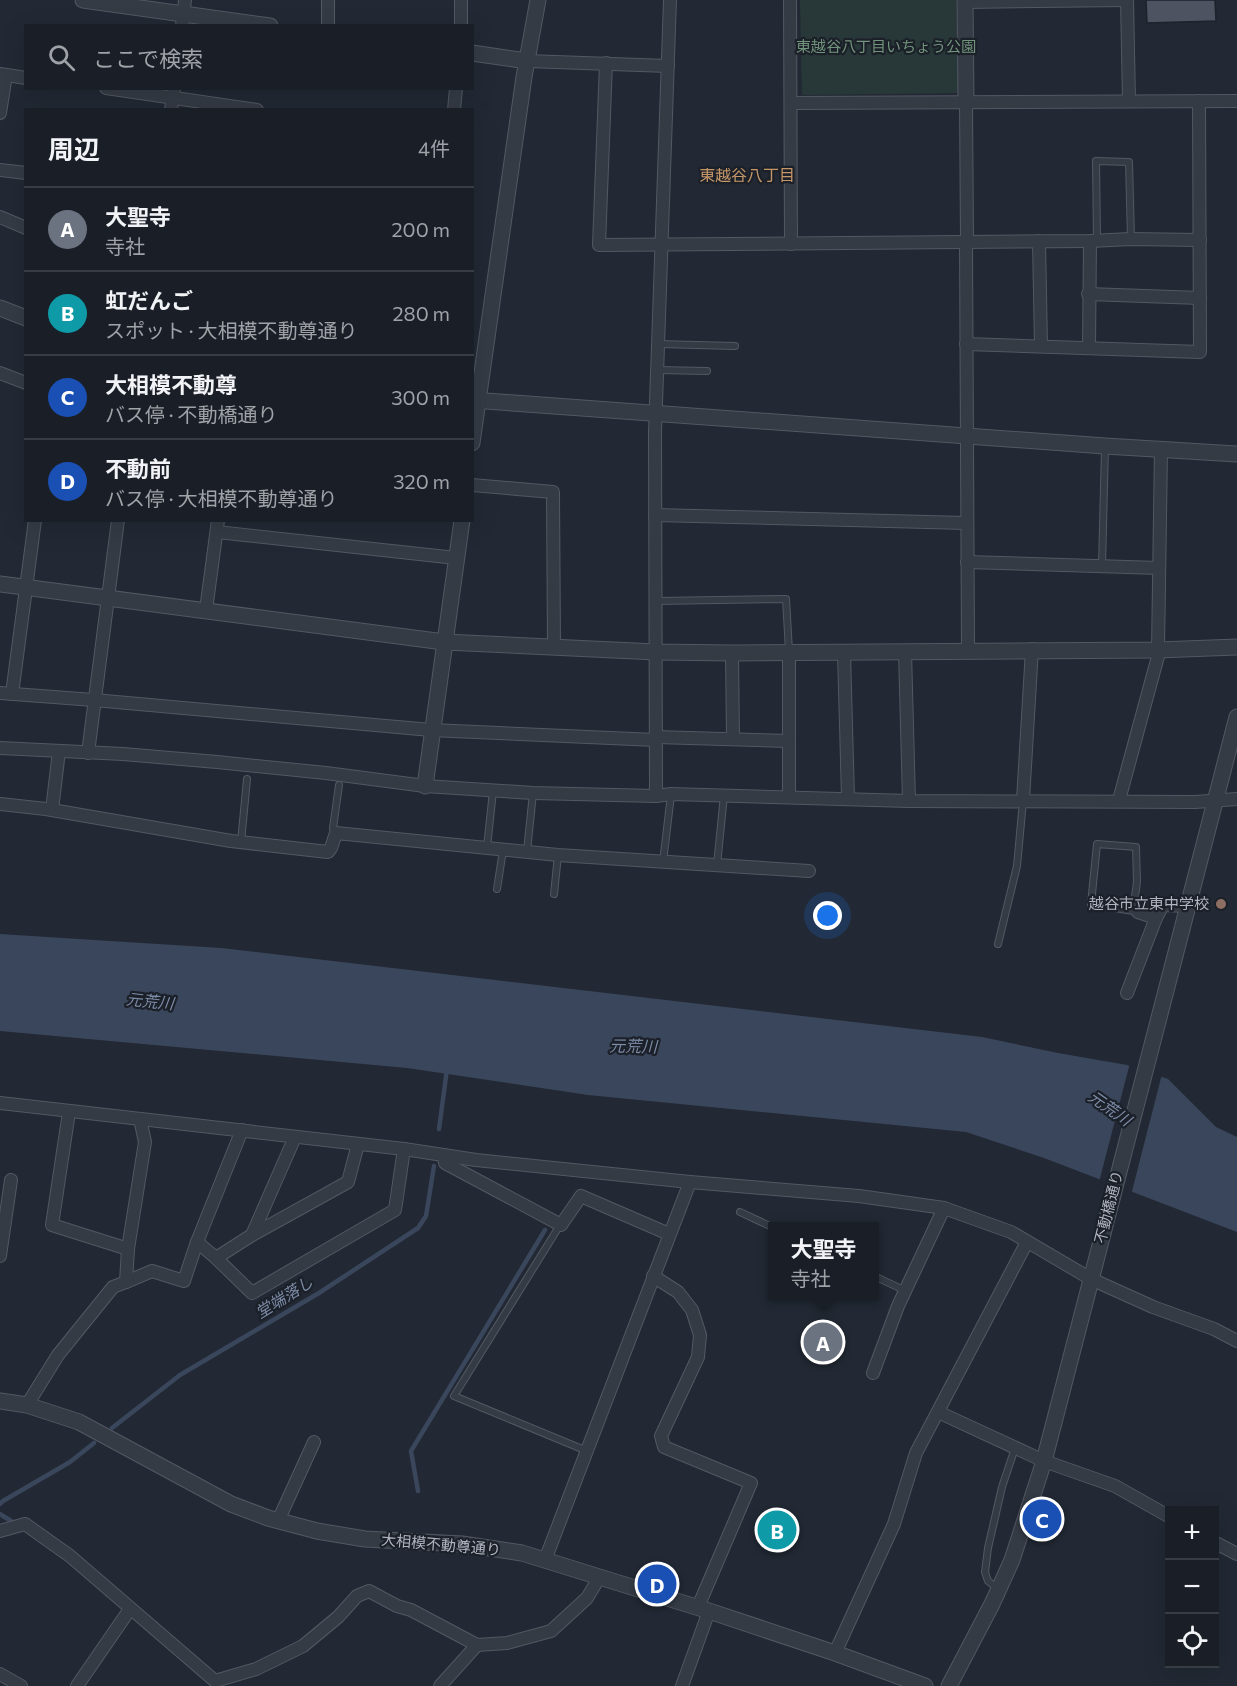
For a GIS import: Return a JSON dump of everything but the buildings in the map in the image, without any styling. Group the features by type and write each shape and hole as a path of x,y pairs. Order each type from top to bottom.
{"street":[{"path":"83,0 257,24"},
{"path":"328,0 328,24"},
{"path":"461,0 461,24"},
{"path":"538,0 475,401 1237,454"},
{"path":"656,796 656,413 670,0"},
{"path":"790,0 791,244"},
{"path":"968,650 965,1 1127,0 1129,101"},
{"path":"474,53 527,60 668,66"},
{"path":"606,63 598,245 1200,240"},
{"path":"0,113 3,75 24,78"},
{"path":"119,90 243,108"},
{"path":"454,108 456,90"},
{"path":"966,344 1200,352 1199,101"},
{"path":"791,103 1237,101"},
{"path":"0,170 24,173"},
{"path":"0,217 24,227"},
{"path":"1039,241 1041,346"},
{"path":"1089,348 1088,294 1093,241"},
{"path":"1088,294 1200,297"},
{"path":"0,308 24,317"},
{"path":"0,373 24,382"},
{"path":"1119,800 1159,650 1161,449"},
{"path":"474,485 553,492 554,646"},
{"path":"655,515 966,523"},
{"path":"34,522 27,588 6,694 431,730 656,739 789,741"},
{"path":"88,753 118,522"},
{"path":"425,786 462,522"},
{"path":"206,610 217,526 456,558"},
{"path":"967,562 1159,568"},
{"path":"0,584 444,642 657,652 732,653 1032,649 1159,650 1237,647"},
{"path":"1023,800 1032,649"},
{"path":"905,651 909,801"},
{"path":"789,652 789,797"},
{"path":"844,652 848,798"},
{"path":"732,653 733,739"},
{"name":"不動橋通り","path":"949,1686 1012,1560 1044,1461 1237,717"},
{"path":"0,748 326,772 425,786 533,793 724,795 909,801 1237,799"},
{"path":"52,810 59,751"},
{"path":"0,804 52,810 241,842 327,852 331,849 336,833 558,855 809,871"},
{"path":"1127,993 1163,905 1187,906"},
{"path":"1136,911 1156,918"},
{"path":"0,1103 444,1155 690,1182 859,1196 944,1208 1011,1232 1091,1279 1153,1307 1214,1329 1237,1341"},
{"path":"69,1112 52,1225 128,1249"},
{"path":"126,1282 128,1249 145,1142 140,1119"},
{"path":"145,1142 158,1121"},
{"path":"27,1405 58,1355 113,1287 152,1271 184,1281 197,1242 242,1130"},
{"path":"252,1235 295,1137"},
{"path":"216,1258 252,1235 348,1182 358,1144"},
{"path":"197,1242 252,1293 395,1210 404,1149"},
{"path":"444,1155 445,1162 561,1225 581,1196 669,1234"},
{"path":"0,1256 11,1180"},
{"path":"545,1560 690,1182"},
{"path":"873,1373 906,1291 944,1208"},
{"path":"835,1653 894,1524 916,1453 1027,1242"},
{"path":"653,1276 678,1292 692,1310 700,1335 698,1357 661,1436 664,1448 751,1483 704,1609 682,1686"},
{"name":"大相模不動尊通り","path":"0,1401 27,1405 79,1422 231,1504 278,1521 316,1531 365,1539 462,1544 522,1553 704,1609 925,1686"},
{"path":"938,1412 1044,1461 1114,1486 1165,1514"},
{"path":"278,1521 314,1442"},
{"path":"0,1531 25,1524 70,1556 218,1684 256,1669 303,1646 338,1617 357,1596 369,1591 477,1645 507,1643 551,1631 587,1599 599,1578"},
{"path":"1219,1544 1237,1554"},
{"path":"77,1686 130,1609"},
{"path":"440,1686 477,1645"},
{"path":"0,1674 21,1686"}],"lane":[{"path":"1093,241 1096,161 1129,162 1131,239"},
{"path":"658,344 735,346"},
{"path":"658,370 707,371"},
{"path":"1102,566 1105,446"},
{"path":"657,601 786,599 789,652"},
{"path":"241,842 247,779"},
{"path":"336,835 333,828 339,785"},
{"path":"487,847 493,790"},
{"path":"527,851 533,793"},
{"path":"663,863 671,794"},
{"path":"717,865 724,795"},
{"path":"998,944 1017,866 1023,800"},
{"path":"1097,844 1136,847 1136,911 1091,904 1097,844"},
{"path":"497,889 503,850"},
{"path":"554,894 558,855"},
{"path":"740,1212 768,1225"},
{"path":"561,1225 454,1396 587,1451"},
{"path":"879,1278 906,1291"},
{"path":"999,1589 988,1581 985,1572 1002,1487 1015,1448"}],"green space":[{"name":"東越谷八丁目いちょう公園","path":"800,0 956,0 958,93 802,95"}],"water":[{"name":"元荒川","path":"0,934 221,948 982,1037 1127,1065 1168,1079 1216,1127 1237,1137 1237,1232 1044,1158 966,1132 588,1095 407,1068 0,1031"}],"pier":[{"path":"1130,1063 1162,1074 1131,1195 1099,1182"}],"waterway":[{"name":"堂端落し","path":"439,1129 447,1069"},
{"name":"堂端落し","path":"112,1428 180,1375 319,1293 418,1228 426,1216 434,1166"},
{"path":"418,1491 411,1451 545,1230"},
{"name":"堂端落し","path":"0,1504 70,1462 94,1443"},
{"path":"0,1514 14,1523"}],"place":[{"name":"越谷市立東中学校","path":"1221,904"},
{"name":"大聖寺","path":"823,1342"},
{"name":"大相模不動尊","path":"1042,1519"},
{"name":"虹だんご","path":"777,1530"},
{"name":"不動前","path":"657,1584"}],"district":[{"name":"東越谷八丁目","path":"747,175"}]}
